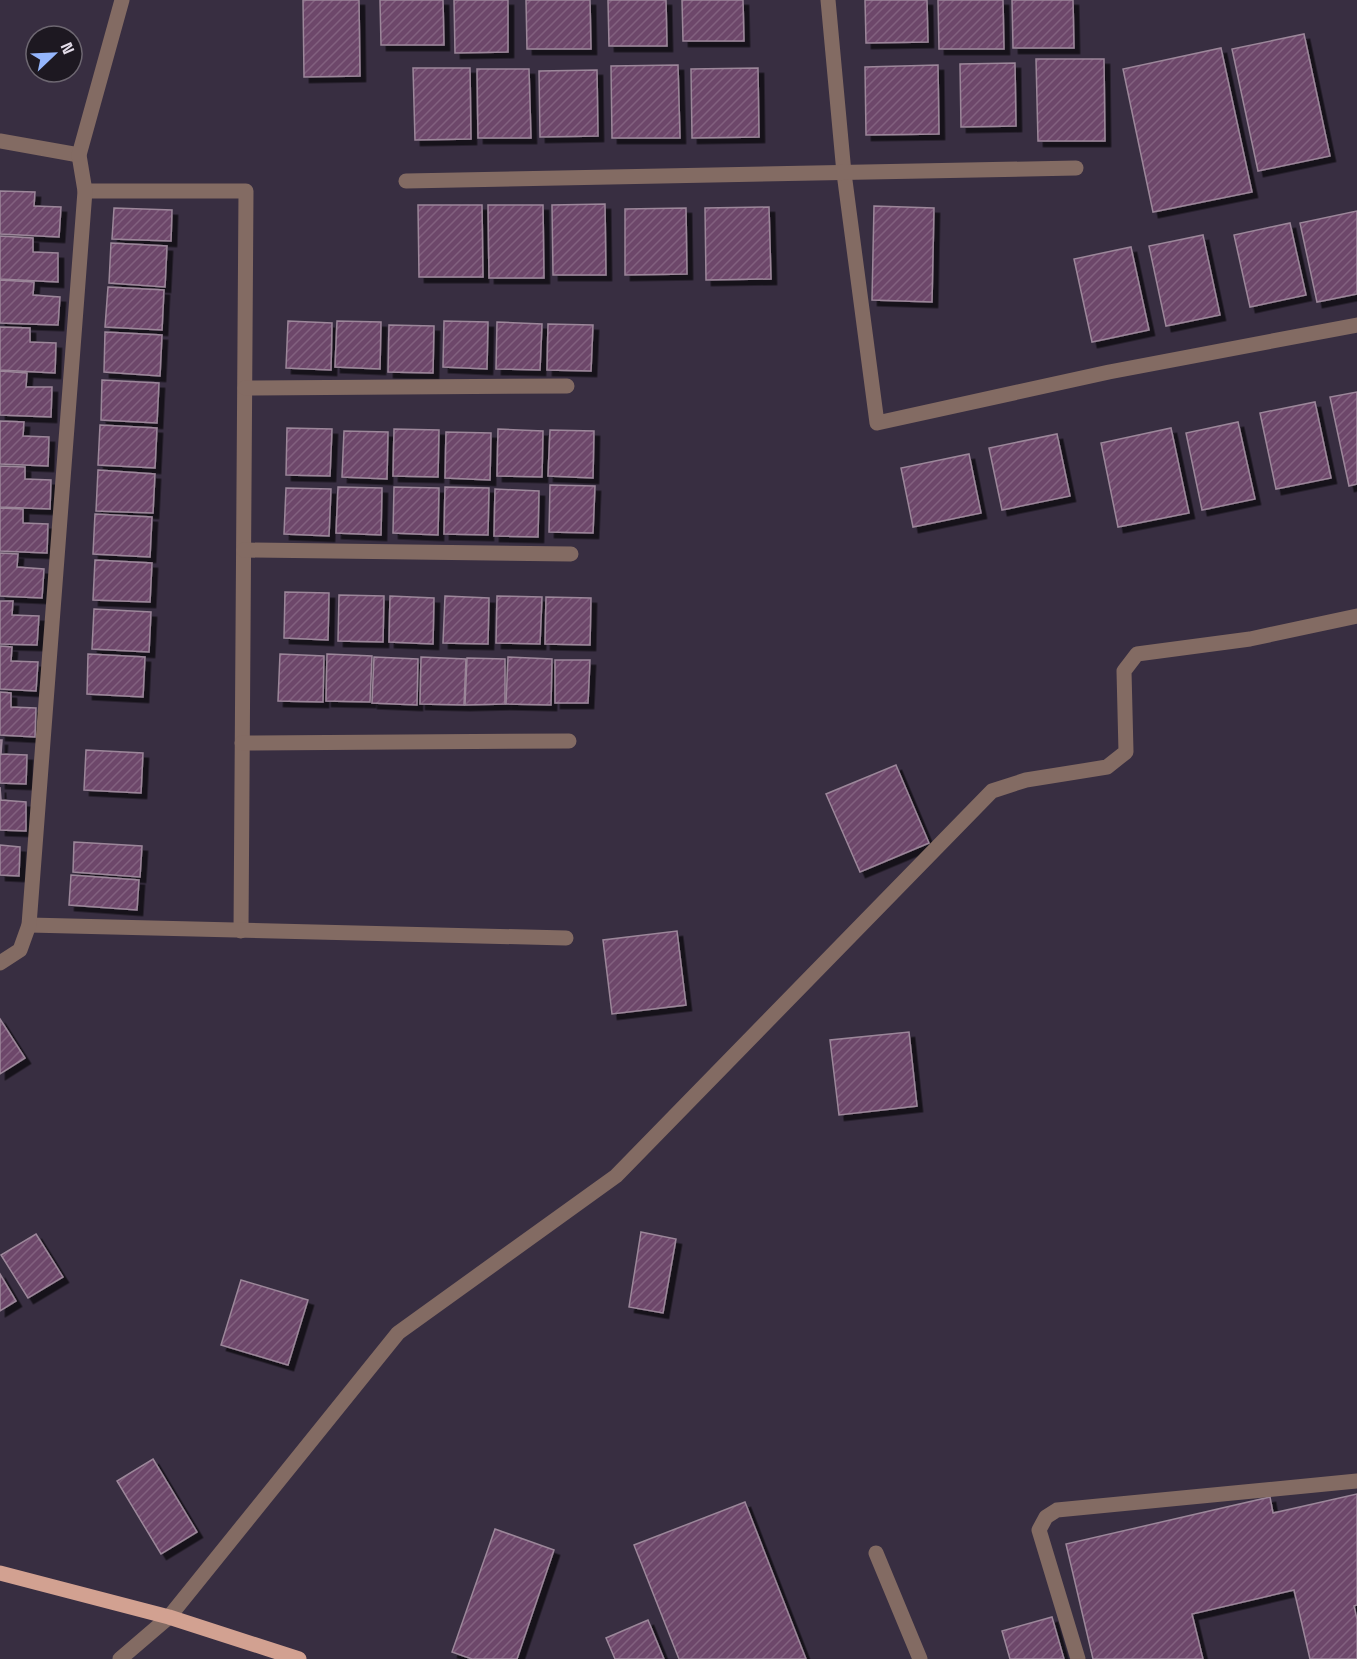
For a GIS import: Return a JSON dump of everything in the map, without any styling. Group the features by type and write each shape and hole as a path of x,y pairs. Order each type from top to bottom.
{"main road":[{"path":"0,1573 169,1617 299,1659"}],"street":[{"path":"0,963 20,950 29,926 85,191 79,155 122,0"},
{"path":"828,0 844,173 877,423 1109,372 1357,325"},
{"path":"0,141 79,155"},
{"path":"406,181 1076,168"},
{"path":"85,191 246,191 241,932"},
{"path":"245,388 567,386"},
{"path":"244,550 571,554"},
{"path":"120,1659 169,1617 398,1333 616,1176 992,791 1026,780 1107,767 1126,752 1124,671 1137,654 1250,639 1357,616"},
{"path":"243,743 569,741"},
{"path":"29,926 566,938"},
{"path":"1078,1659 1040,1530 1046,1517 1057,1510 1357,1481"},
{"path":"876,1553 920,1659"}],"building":[{"path":"303,0 359,0 360,76 304,77"},
{"path":"380,0 443,0 444,45 381,45"},
{"path":"454,0 508,0 508,52 455,53"},
{"path":"526,0 590,0 591,49 527,49"},
{"path":"608,0 666,0 667,46 609,46"},
{"path":"682,0 743,0 744,41 683,41"},
{"path":"865,0 927,0 928,42 866,43"},
{"path":"938,0 1003,0 1004,49 939,49"},
{"path":"1012,0 1073,0 1074,48 1013,48"},
{"path":"1304,34 1330,156 1258,171 1232,49"},
{"path":"1221,48 1252,192 1153,212 1123,69"},
{"path":"1036,59 1104,59 1105,141 1038,141"},
{"path":"1015,63 1016,126 961,127 960,64"},
{"path":"678,65 680,138 612,138 611,66"},
{"path":"938,65 939,134 866,135 865,67"},
{"path":"413,68 470,68 471,139 415,140"},
{"path":"758,68 759,137 692,138 691,69"},
{"path":"477,69 529,69 531,138 478,138"},
{"path":"597,70 598,136 540,137 539,71"},
{"path":"0,191 35,192 34,206 61,207 59,237 0,234"},
{"path":"605,204 606,275 553,275 552,205"},
{"path":"418,205 482,205 483,277 419,277"},
{"path":"488,205 543,205 544,278 489,278"},
{"path":"874,206 934,208 932,302 872,300"},
{"path":"769,207 771,279 706,280 705,208"},
{"path":"114,208 172,210 171,241 112,239"},
{"path":"686,208 687,274 625,275 625,209"},
{"path":"1357,211 1357,294 1317,302 1300,223"},
{"path":"1290,223 1306,295 1250,307 1234,235"},
{"path":"1203,235 1220,315 1166,326 1149,246"},
{"path":"0,236 33,238 33,252 58,253 58,282 0,279"},
{"path":"111,243 167,246 165,287 109,283"},
{"path":"1131,247 1149,330 1092,342 1074,259"},
{"path":"0,280 34,282 33,295 60,297 58,325 0,323"},
{"path":"108,287 164,290 162,330 105,327"},
{"path":"288,321 332,323 331,370 286,368"},
{"path":"337,321 381,322 380,369 335,367"},
{"path":"444,321 488,322 487,369 443,367"},
{"path":"497,322 542,324 540,370 496,369"},
{"path":"548,324 593,325 591,371 547,370"},
{"path":"389,325 434,326 433,373 388,372"},
{"path":"0,327 30,328 30,342 56,343 55,373 0,370"},
{"path":"105,332 162,335 160,376 104,372"},
{"path":"0,371 27,373 26,387 52,387 51,417 0,415"},
{"path":"102,380 159,383 157,423 101,420"},
{"path":"1357,392 1357,484 1349,486 1330,397"},
{"path":"1315,402 1331,478 1276,489 1260,413"},
{"path":"0,421 24,422 23,436 49,437 48,466 0,464"},
{"path":"1238,422 1255,499 1202,510 1186,433"},
{"path":"100,425 157,428 155,468 98,465"},
{"path":"287,428 332,429 330,476 286,475"},
{"path":"1171,428 1189,513 1118,527 1101,443"},
{"path":"394,429 439,430 438,477 393,476"},
{"path":"498,429 543,431 542,477 497,476"},
{"path":"550,430 594,431 593,478 548,476"},
{"path":"344,431 388,432 387,479 342,477"},
{"path":"446,432 491,433 490,480 445,478"},
{"path":"1057,434 1070,496 1002,510 989,448"},
{"path":"969,454 981,513 913,527 901,468"},
{"path":"0,466 25,467 25,479 51,480 50,509 0,507"},
{"path":"98,470 155,474 153,513 96,511"},
{"path":"550,485 595,486 593,533 549,532"},
{"path":"338,487 382,488 381,535 336,533"},
{"path":"394,487 439,488 438,535 393,533"},
{"path":"445,487 489,488 488,535 444,534"},
{"path":"286,488 331,489 329,536 284,534"},
{"path":"495,489 539,491 538,537 494,536"},
{"path":"0,508 23,509 23,523 48,524 47,553 0,551"},
{"path":"95,514 152,517 150,557 93,554"},
{"path":"0,553 18,554 17,567 44,569 42,598 0,596"},
{"path":"95,560 152,563 150,602 93,600"},
{"path":"285,592 329,593 328,640 284,638"},
{"path":"339,595 384,596 383,642 338,641"},
{"path":"390,596 434,598 433,644 389,642"},
{"path":"445,596 489,598 488,644 443,643"},
{"path":"497,596 542,597 540,644 496,643"},
{"path":"546,597 591,598 590,645 545,644"},
{"path":"0,601 13,601 12,615 39,616 37,645 0,644"},
{"path":"94,609 151,612 149,652 92,649"},
{"path":"0,646 12,647 11,661 38,662 36,691 0,689"},
{"path":"88,654 145,657 143,697 87,694"},
{"path":"280,654 324,656 323,702 278,701"},
{"path":"327,654 372,656 370,702 326,701"},
{"path":"374,657 418,659 417,705 372,703"},
{"path":"421,657 466,659 464,705 420,704"},
{"path":"508,657 552,659 551,705 506,704"},
{"path":"467,658 505,659 505,704 465,705"},
{"path":"555,660 590,660 588,703 555,703"},
{"path":"0,692 11,693 11,707 36,708 35,737 0,735"},
{"path":"0,740 2,740 1,754 27,755 26,784 0,783"},
{"path":"86,750 143,753 141,793 84,790"},
{"path":"896,765 929,843 860,872 826,794"},
{"path":"0,787 1,800 26,802 26,831 0,830"},
{"path":"74,842 142,846 140,877 73,872"},
{"path":"0,845 20,847 19,876 0,875"},
{"path":"71,875 139,880 137,910 69,905"},
{"path":"677,931 686,1005 612,1014 603,940"},
{"path":"0,1019 25,1058 0,1074"},
{"path":"909,1032 917,1106 839,1115 830,1040"},
{"path":"641,1232 676,1239 663,1313 629,1307"},
{"path":"36,1234 63,1277 28,1298 1,1255"},
{"path":"0,1274 16,1301 0,1311"},
{"path":"241,1280 308,1300 288,1365 221,1345"},
{"path":"153,1459 197,1532 161,1554 117,1481"},
{"path":"1357,1494 1357,1605 1354,1606 1357,1619 1357,1659 1310,1659 1294,1590 1192,1614 1203,1659 1093,1659 1066,1544 1270,1497 1273,1513"},
{"path":"745,1502 806,1659 679,1659 634,1545"},
{"path":"495,1529 554,1550 517,1659 472,1659 452,1652"},
{"path":"1052,1617 1064,1659 1010,1659 1002,1631"},
{"path":"648,1620 664,1659 615,1659 606,1638"}]}
